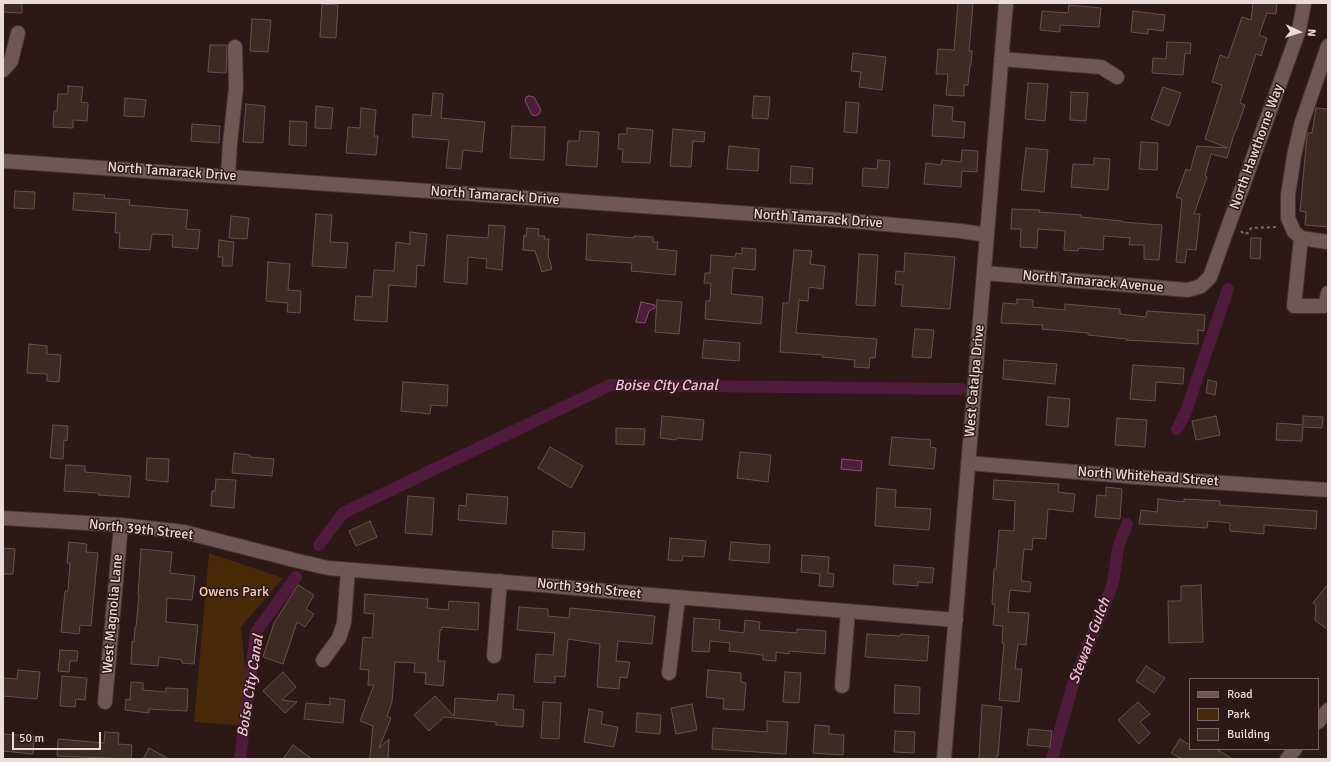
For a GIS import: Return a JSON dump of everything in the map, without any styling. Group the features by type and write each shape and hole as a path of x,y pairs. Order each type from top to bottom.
{"street":[{"name":"West Catalpa Drive","path":"944,759 1006,3"},
{"name":"North Hawthorne Way","path":"1201,286 1210,277 1299,30 1304,3"},
{"path":"3,70 11,61 18,33"},
{"path":"1328,46 1301,125 1294,156 1288,195 1290,222 1294,232 1301,238 1328,242"},
{"path":"228,176 236,88 235,47"},
{"path":"1001,59 1101,67 1117,77"},
{"name":"North Tamarack Drive","path":"3,161 840,220 961,231 987,235"},
{"path":"1301,238 1294,306 1324,306 1328,293"},
{"name":"North Tamarack Avenue","path":"984,273 1188,290 1201,286"},
{"name":"North Whitehead Street","path":"968,462 1143,477 1328,490"},
{"name":"North 39th Street","path":"3,518 121,525 184,532 298,562 328,568 956,620"},
{"name":"West Magnolia Lane","path":"105,702 121,525"},
{"path":"323,660 339,638 344,622 348,570"},
{"path":"494,656 500,582"},
{"path":"669,673 678,598"},
{"path":"842,686 848,611"},
{"path":"1319,721 1328,710"},
{"path":"1287,759 1294,750"}],"path":[{"path":"1228,226 1243,231 1244,234 1248,233 1251,228 1290,222"}],"green space":[{"name":"Owens Park","path":"209,553 283,578 241,627 251,726 194,722"}],"shaded area":[{"path":"526,97 534,97 541,110 539,114 535,116 532,115 525,101"},
{"path":"641,302 655,305 655,308 649,311 645,323 636,322"},
{"path":"842,459 862,461 861,471 841,469"}],"building":[{"path":"4,3 22,3 22,13 3,12"},
{"path":"958,3 973,3 969,51 972,51 971,65 968,85 964,85 964,96 946,95 948,74 936,74 938,49 954,50"},
{"path":"1253,3 1277,3 1276,14 1267,13 1259,35 1267,38 1261,56 1256,54 1240,103 1245,105 1227,158 1211,154 1205,176 1207,177 1194,214 1200,214 1196,250 1187,249 1185,263 1176,262 1182,199 1176,197 1186,169 1190,171 1197,146 1228,148 1205,139 1222,85 1212,82 1220,55 1228,58 1242,17 1251,20"},
{"path":"322,4 338,5 336,38 320,37"},
{"path":"1069,5 1101,8 1099,27 1060,25 1060,32 1040,30 1042,11 1068,13"},
{"path":"1133,11 1165,15 1163,31 1148,29 1148,34 1131,32"},
{"path":"252,19 271,20 268,52 250,51"},
{"path":"1167,42 1191,43 1190,54 1185,53 1183,75 1152,73 1153,58 1166,59"},
{"path":"210,45 227,45 226,73 208,72"},
{"path":"853,53 886,57 882,90 859,87 861,72 851,71"},
{"path":"1028,83 1048,84 1045,121 1025,119"},
{"path":"68,86 83,87 81,102 88,103 87,121 73,120 73,128 53,127 54,111 57,111 58,94 68,94"},
{"path":"1163,87 1181,93 1169,126 1151,119"},
{"path":"1071,92 1088,93 1086,121 1070,120"},
{"path":"433,93 443,94 441,118 485,122 482,152 463,150 461,169 446,168 449,140 412,137 413,114 431,116"},
{"path":"754,96 770,97 768,119 752,118"},
{"path":"125,98 146,100 144,117 124,116"},
{"path":"846,102 859,103 857,133 844,132"},
{"path":"246,104 265,106 263,143 243,142"},
{"path":"934,105 953,107 952,121 965,122 964,138 932,136"},
{"path":"316,106 333,108 331,129 315,128"},
{"path":"361,108 376,110 374,136 378,136 376,155 346,153 348,127 360,128"},
{"path":"1316,108 1328,109 1328,227 1305,225 1306,212 1300,211 1307,136 1308,133 1312,133"},
{"path":"290,121 307,122 306,146 289,145"},
{"path":"192,124 220,126 219,143 191,141"},
{"path":"512,126 545,127 544,160 510,158"},
{"path":"627,128 653,130 650,163 622,162 623,149 618,149 619,134 627,134"},
{"path":"673,129 705,132 704,142 693,141 691,167 670,166"},
{"path":"580,131 599,132 597,167 566,165 568,141 579,141"},
{"path":"1141,142 1158,143 1157,170 1139,169"},
{"path":"729,146 759,149 758,171 727,169"},
{"path":"1026,148 1048,150 1044,192 1021,190"},
{"path":"962,150 978,151 977,172 962,171 961,187 924,184 926,163 941,165 942,160 961,162"},
{"path":"1094,158 1110,159 1108,190 1071,187 1073,164 1094,165"},
{"path":"878,160 890,161 888,188 862,186 863,168 877,169"},
{"path":"791,166 813,168 812,184 790,183"},
{"path":"15,191 35,192 34,209 14,208"},
{"path":"74,193 105,195 104,198 130,200 129,205 188,210 186,229 200,230 198,249 172,247 173,235 152,234 150,250 119,248 120,233 115,233 116,213 73,210"},
{"path":"1012,209 1040,210 1039,212 1081,215 1081,217 1162,225 1159,260 1144,259 1144,245 1129,245 1130,238 1104,236 1103,250 1079,248 1078,251 1064,250 1065,231 1038,229 1037,248 1020,247 1021,229 1011,229"},
{"path":"316,214 332,215 330,242 348,243 346,268 312,266"},
{"path":"231,216 249,218 247,239 229,238"},
{"path":"489,225 505,226 502,270 486,268 487,259 468,257 467,284 444,282 447,235 488,238"},
{"path":"527,228 539,229 538,236 545,236 544,239 549,239 548,255 552,269 542,272 535,251 523,250 524,235 526,236"},
{"path":"410,232 427,234 424,266 417,265 416,287 389,285 387,322 354,320 356,296 372,297 374,270 394,271 396,242 410,244"},
{"path":"587,234 634,238 634,236 653,237 653,242 658,242 657,249 677,251 675,275 631,271 632,263 586,260"},
{"path":"1251,238 1261,238 1260,259 1250,258"},
{"path":"219,240 234,242 232,266 222,266 223,257 218,257"},
{"path":"742,248 756,249 755,270 733,268 731,294 763,297 761,324 705,319 706,301 710,301 711,283 704,283 705,273 710,273 711,255 735,257 736,253 742,254"},
{"path":"794,250 812,251 810,264 825,266 823,289 809,287 808,301 799,300 796,333 877,339 875,358 870,358 869,368 854,367 855,360 822,357 823,355 780,352 783,303 789,303"},
{"path":"905,253 955,257 950,309 901,306 903,285 895,284 896,271 904,272"},
{"path":"859,254 878,255 875,306 856,305"},
{"path":"268,262 290,264 288,290 301,291 300,313 287,312 288,303 266,301"},
{"path":"1017,299 1033,300 1033,307 1065,310 1065,304 1120,309 1120,314 1146,317 1147,311 1205,315 1204,331 1198,330 1198,344 1126,340 1127,339 1088,335 1088,333 1042,329 1043,325 1001,323 1003,303 1017,304"},
{"path":"657,300 682,302 679,334 655,332"},
{"path":"915,329 934,330 931,358 912,357"},
{"path":"704,340 740,343 739,361 702,358"},
{"path":"29,344 47,346 47,354 61,355 59,382 47,381 47,374 27,373"},
{"path":"1004,360 1057,364 1055,384 1003,379"},
{"path":"1133,365 1184,368 1183,384 1156,382 1155,401 1130,399"},
{"path":"1208,380 1217,382 1215,395 1206,393"},
{"path":"403,382 448,385 447,406 431,405 430,414 401,411"},
{"path":"1048,397 1070,399 1068,427 1046,425"},
{"path":"662,416 704,420 702,440 677,438 676,440 660,438"},
{"path":"1216,416 1220,435 1196,440 1192,421"},
{"path":"1303,416 1323,417 1322,428 1303,427 1302,441 1276,440 1277,423 1303,425"},
{"path":"1117,418 1147,420 1145,447 1115,445"},
{"path":"53,425 68,426 67,441 64,440 63,459 50,458"},
{"path":"616,428 645,429 644,445 616,444"},
{"path":"892,437 931,440 930,447 936,448 934,469 889,465"},
{"path":"550,447 583,466 571,488 538,468"},
{"path":"740,452 771,455 768,482 737,478"},
{"path":"234,453 250,455 250,457 274,459 272,476 232,473"},
{"path":"147,458 169,459 168,482 146,480"},
{"path":"66,465 85,466 85,472 131,476 129,497 98,495 99,493 64,491"},
{"path":"216,479 236,480 234,508 211,506 212,491 215,491"},
{"path":"994,480 1059,484 1058,492 1075,494 1073,512 1048,509 1046,539 1033,538 1032,550 1024,549 1021,581 1031,582 1030,592 1010,590 1008,612 1029,613 1026,645 1018,644 1015,669 1022,669 1019,702 999,700 1004,643 1002,643 1003,626 993,625 995,605 992,604 994,569 996,569 999,530 1014,531 1015,501 993,499"},
{"path":"1106,487 1122,489 1120,519 1095,517 1097,495 1106,496"},
{"path":"877,488 896,490 895,507 931,509 929,530 875,526"},
{"path":"467,494 508,497 506,524 458,520 459,505 466,506"},
{"path":"408,496 434,498 432,535 405,533"},
{"path":"1158,499 1184,502 1184,499 1220,501 1220,505 1317,511 1316,529 1264,525 1264,534 1230,531 1230,523 1208,521 1207,528 1139,524 1141,510 1157,512"},
{"path":"370,521 377,537 356,546 349,531"},
{"path":"553,531 585,533 584,550 552,548"},
{"path":"670,538 706,541 704,557 683,556 682,561 668,560"},
{"path":"69,542 87,544 86,552 98,553 91,626 80,625 79,634 61,632 65,591 68,591 70,563 67,563"},
{"path":"731,542 770,545 769,563 729,560"},
{"path":"3,548 15,549 13,574 3,574"},
{"path":"141,549 172,552 170,573 195,576 192,600 167,598 166,622 198,625 194,664 182,663 182,660 159,657 158,666 131,664 132,641 134,642 139,595"},
{"path":"802,555 829,557 828,573 834,574 833,587 819,586 820,574 801,572"},
{"path":"894,565 934,568 932,583 918,582 918,586 893,584"},
{"path":"1328,584 1328,630 1315,620 1316,605 1313,603"},
{"path":"298,585 314,595 306,609 314,614 305,627 297,622 283,664 263,657 274,623"},
{"path":"1201,585 1203,642 1169,643 1168,601 1181,601 1181,586"},
{"path":"365,594 428,599 427,608 448,610 449,601 479,603 478,630 442,627 442,630 440,630 438,661 445,661 443,686 425,684 426,673 414,672 415,663 395,662 392,702 387,716 391,718 379,748 389,739 388,759 368,759 370,757 373,726 360,721 374,685 368,685 369,670 360,669 363,637 372,638 374,614 364,613"},
{"path":"519,607 548,609 548,616 569,618 570,608 655,616 652,644 618,641 616,661 630,662 627,678 620,677 619,689 597,687 600,644 568,639 565,677 555,676 555,683 534,682 536,654 553,655 555,633 517,630"},
{"path":"694,618 720,620 719,630 744,633 745,620 760,622 759,630 797,633 797,629 826,631 825,654 789,651 789,654 776,652 776,661 763,660 763,655 729,651 730,643 710,641 709,652 692,651"},
{"path":"867,634 929,636 927,661 865,657"},
{"path":"60,650 78,651 77,661 70,661 69,672 58,671"},
{"path":"1146,666 1165,678 1154,693 1136,681"},
{"path":"18,670 40,672 37,699 3,696 3,678 17,679"},
{"path":"708,670 741,673 741,682 746,683 744,710 723,709 724,699 706,697"},
{"path":"283,672 296,687 282,700 297,702 285,713 263,691"},
{"path":"785,672 801,673 799,703 783,702"},
{"path":"62,676 87,678 85,700 76,699 75,707 60,706"},
{"path":"131,682 143,683 143,690 166,692 166,688 188,689 187,711 149,709 149,713 125,710 126,699 130,700"},
{"path":"895,685 920,687 919,714 894,713"},
{"path":"498,694 514,695 513,709 524,710 523,727 496,725 496,722 444,717 429,731 414,715 435,696 454,716 455,698 497,701"},
{"path":"330,698 345,700 343,723 304,719 306,703 330,705"},
{"path":"543,702 561,703 559,739 541,738"},
{"path":"1138,702 1150,714 1140,722 1150,733 1139,744 1118,720"},
{"path":"692,704 697,730 676,734 671,708"},
{"path":"982,705 1002,707 998,756 996,756 996,759 979,759"},
{"path":"589,709 603,712 601,724 618,727 614,747 584,742"},
{"path":"637,713 661,715 660,734 636,732"},
{"path":"767,721 788,722 786,754 712,749 713,728 767,732"},
{"path":"815,725 829,726 829,734 844,735 843,755 813,753"},
{"path":"1029,729 1052,731 1050,747 1027,745"},
{"path":"895,731 915,732 914,753 894,752"},
{"path":"105,732 119,733 118,744 132,745 131,759 57,756 58,739 104,743"},
{"path":"3,734 34,736 33,754 3,751"},
{"path":"1180,739 1189,744 1189,750 1218,750 1233,759 1182,759 1171,753"},
{"path":"293,745 312,759 283,759"},
{"path":"149,748 169,759 143,759"}],"waterway":[{"name":"Stewart Gulch","path":"1177,429 1185,414 1228,289"},
{"name":"Boise City Canal","path":"319,545 343,513 610,385 961,389"},
{"name":"Stewart Gulch","path":"1052,759 1073,684 1113,583 1118,548 1127,524"},
{"name":"Boise City Canal","path":"240,759 256,632 296,577"}]}
